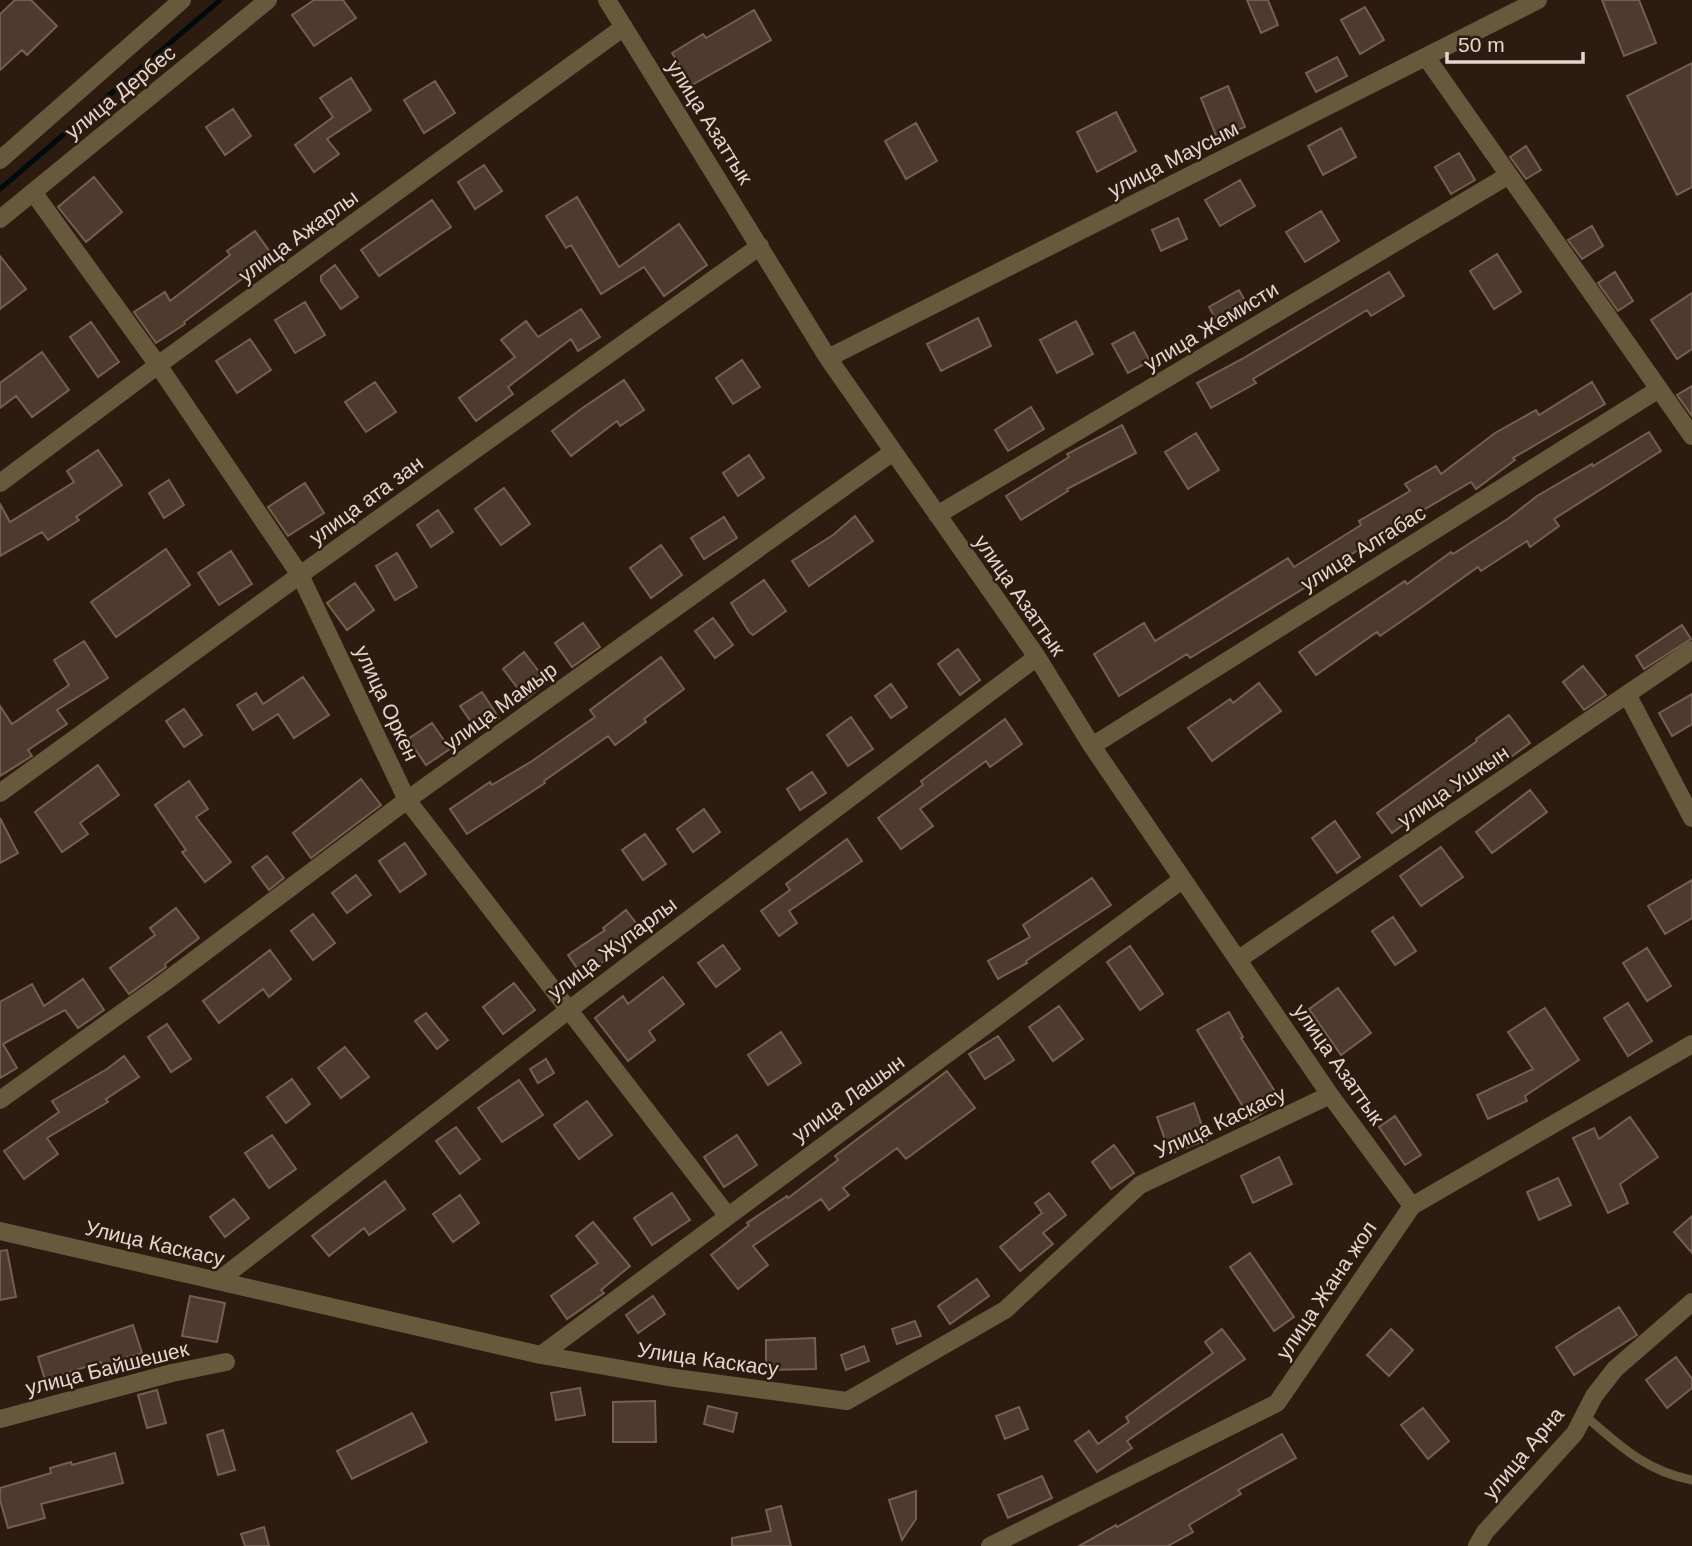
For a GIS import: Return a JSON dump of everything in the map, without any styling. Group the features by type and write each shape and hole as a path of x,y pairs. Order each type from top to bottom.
{"street":[{"name":"улица Дербес","path":"0,160 182,0"},
{"name":"улица Дербес","path":"0,219 268,0"},
{"name":"улица Азаттык","path":"607,0 828,358 1037,657 1092,746 1330,1095 1412,1206"},
{"name":"улица Маусым","path":"828,358 1538,0"},
{"name":"улица Ажарлы","path":"0,483 624,27"},
{"path":"1426,57 1692,436"},
{"name":"улица Жемисти","path":"937,515 1509,175"},
{"name":"улица Оркен","path":"33,192 158,365 300,575 407,800 727,1215"},
{"name":"улица ата зан","path":"0,793 760,246"},
{"name":"улица Алгабас","path":"1092,746 1659,389"},
{"name":"улица Мамыр","path":"0,1100 165,982 407,800 893,452"},
{"name":"улица Ушкын","path":"1239,959 1692,650"},
{"name":"улица Жупарлы","path":"218,1281 570,1009 1037,657"},
{"path":"1627,694 1692,818"},
{"name":"улица Лашын","path":"541,1355 1183,879"},
{"name":"улица Жана жол","path":"990,1546 1276,1403 1412,1206 1692,1044"},
{"name":"Улица Каскасу","path":"0,1231 541,1355 668,1377 847,1401 1005,1310 1140,1185 1330,1095"},
{"name":"улица Арна","path":"1477,1546 1485,1532 1575,1433 1594,1396 1615,1369 1692,1302"},
{"name":"улица Байшешек","path":"0,1419 172,1373 226,1362"}],"lane":[{"path":"1584,1415 1629,1454 1669,1476 1692,1480"}],"building":[{"path":"15,0 31,0 57,26 27,55 22,50 0,70 0,14"},
{"path":"314,0 343,0 356,18 314,46 292,15"},
{"path":"1247,0 1268,0 1278,25 1261,33"},
{"path":"1602,0 1639,0 1656,43 1624,56"},
{"path":"1365,7 1384,40 1360,54 1341,20"},
{"path":"754,10 771,40 692,85 672,53 703,34 706,38"},
{"path":"1337,57 1347,76 1316,92 1306,73"},
{"path":"1692,63 1692,187 1677,195 1627,96"},
{"path":"351,78 371,110 327,139 339,154 314,172 295,145 333,117 320,98"},
{"path":"435,81 455,113 424,133 404,100"},
{"path":"1228,86 1245,127 1217,138 1201,98"},
{"path":"233,109 251,136 225,155 206,127"},
{"path":"1116,112 1136,151 1097,172 1077,132"},
{"path":"916,123 937,161 906,179 885,141"},
{"path":"1341,128 1356,157 1323,175 1308,146"},
{"path":"1526,146 1541,170 1526,179 1510,157"},
{"path":"1459,153 1475,180 1451,194 1435,167"},
{"path":"484,165 502,191 475,209 458,182"},
{"path":"94,177 122,212 86,242 58,207"},
{"path":"1240,180 1255,206 1220,226 1205,200"},
{"path":"577,197 619,267 679,224 707,265 664,296 644,267 601,294 571,245 566,248 546,216"},
{"path":"432,200 451,227 379,276 361,250"},
{"path":"1321,211 1339,241 1305,262 1286,232"},
{"path":"1178,218 1187,239 1161,251 1152,230"},
{"path":"1592,226 1603,246 1582,259 1568,240"},
{"path":"255,231 273,256 156,343 134,312 165,292 170,301 230,255 227,251"},
{"path":"1497,254 1521,292 1494,309 1470,271"},
{"path":"0,256 26,289 0,309"},
{"path":"335,265 358,297 341,309 321,281 321,276"},
{"path":"1389,272 1404,296 1371,316 1367,310 1253,379 1256,383 1211,408 1197,383"},
{"path":"1615,272 1633,301 1618,311 1598,283"},
{"path":"1239,290 1250,310 1220,327 1209,307"},
{"path":"1692,293 1692,349 1677,359 1651,320"},
{"path":"305,302 325,335 295,353 275,320"},
{"path":"581,309 600,337 578,351 571,339 508,387 513,394 476,421 459,398 515,357 501,340 526,321 538,337"},
{"path":"978,318 991,346 941,371 927,344"},
{"path":"1076,321 1093,354 1057,373 1040,340"},
{"path":"91,322 119,362 98,377 70,337"},
{"path":"1134,332 1150,361 1128,373 1112,344"},
{"path":"250,339 271,370 237,393 216,361"},
{"path":"42,352 69,390 32,417 16,396 0,408 0,383"},
{"path":"742,360 760,387 733,404 716,378"},
{"path":"624,380 644,410 620,426 617,421 571,456 552,431"},
{"path":"375,382 396,412 366,432 345,402"},
{"path":"1592,382 1605,404 1513,458 1515,460 1476,489 1471,482 1415,515 1417,518 1373,544 1371,542 1304,584 1306,587 1190,658 1187,654 1119,696 1094,654 1144,623 1155,641 1288,558 1294,567 1361,525 1359,521 1410,491 1405,484 1436,466 1441,474 1495,433 1536,410 1539,415"},
{"path":"1692,386 1692,416 1677,395"},
{"path":"1031,407 1044,429 1008,451 995,430"},
{"path":"1122,425 1136,453 1067,489 1068,491 1021,520 1006,496 1069,457 1067,454"},
{"path":"1649,432 1661,451 1554,519 1559,526 1530,547 1527,541 1481,571 1478,567 1380,636 1377,632 1316,675 1299,652 1405,581 1407,584 1451,552 1453,554 1509,518 1537,496"},
{"path":"1196,433 1219,470 1188,489 1165,452"},
{"path":"98,450 122,485 76,517 79,520 48,540 42,532 0,556 0,504 10,522 74,482 67,471"},
{"path":"749,455 764,478 738,496 723,473"},
{"path":"169,480 184,505 164,518 149,493"},
{"path":"305,483 324,513 288,536 268,507"},
{"path":"504,488 530,524 501,545 475,509"},
{"path":"438,510 453,532 431,547 417,525"},
{"path":"855,516 873,541 809,586 792,561 833,535"},
{"path":"724,517 737,538 704,559 691,538"},
{"path":"661,545 682,575 651,598 630,568"},
{"path":"166,549 190,585 116,637 91,602"},
{"path":"231,551 252,584 219,605 198,573"},
{"path":"397,553 417,587 395,600 376,566"},
{"path":"764,580 786,611 753,635 731,603"},
{"path":"355,583 374,610 347,630 327,603"},
{"path":"713,618 733,645 715,658 695,631"},
{"path":"583,623 600,647 572,667 555,643"},
{"path":"1682,625 1691,639 1644,669 1636,656"},
{"path":"84,641 108,678 57,710 67,724 28,750 32,756 0,776 0,706 12,724 69,685 54,660"},
{"path":"958,649 980,680 960,695 938,664"},
{"path":"524,652 547,682 526,699 503,669"},
{"path":"661,657 684,689 615,745 608,736 544,781 545,783 467,834 450,809 490,782 492,785 532,761 595,717 590,710"},
{"path":"1583,666 1606,695 1584,710 1563,682"},
{"path":"303,677 329,715 294,738 278,714 253,730 237,705 256,693 263,704"},
{"path":"1259,683 1281,711 1212,761 1188,728 1230,699 1233,703"},
{"path":"891,684 907,707 891,718 875,696"},
{"path":"482,692 499,718 478,732 460,706"},
{"path":"1692,694 1692,724 1672,736 1659,713"},
{"path":"184,709 202,735 184,747 166,721"},
{"path":"1509,715 1530,743 1496,768 1494,765 1448,796 1446,793 1392,833 1377,813"},
{"path":"851,717 873,749 848,766 827,735"},
{"path":"1005,719 1022,744 990,767 986,761 920,809 933,826 901,849 878,818 923,785 921,781"},
{"path":"432,723 450,749 426,765 408,739"},
{"path":"98,765 119,795 80,823 88,834 62,852 35,812"},
{"path":"812,772 826,793 800,810 787,789"},
{"path":"361,779 381,805 311,858 293,833"},
{"path":"189,781 208,809 196,817 231,862 205,882 182,852 186,850 155,805"},
{"path":"1530,790 1547,812 1492,853 1476,832"},
{"path":"704,809 720,832 693,852 677,829"},
{"path":"0,818 18,853 0,863"},
{"path":"1335,821 1360,857 1337,873 1312,838"},
{"path":"645,834 666,864 643,880 622,850"},
{"path":"847,839 862,861 789,911 797,923 779,936 761,911 790,890 786,884"},
{"path":"405,843 426,874 400,892 379,861"},
{"path":"1441,847 1463,877 1421,906 1400,876"},
{"path":"267,856 284,878 269,890 252,867"},
{"path":"356,875 371,895 347,913 332,893"},
{"path":"1092,878 1111,905 1026,961 1027,963 998,979 988,961 1030,937 1023,925"},
{"path":"1692,880 1692,918 1665,934 1648,906"},
{"path":"176,908 199,938 129,994 110,968 155,935 150,928"},
{"path":"626,910 643,932 583,977 568,955 605,930 603,928"},
{"path":"313,914 335,943 313,960 291,931"},
{"path":"1393,917 1416,951 1395,965 1372,931"},
{"path":"723,945 740,969 716,987 698,963"},
{"path":"1130,946 1163,994 1140,1010 1107,962"},
{"path":"1647,948 1671,986 1647,1001 1623,963"},
{"path":"270,950 291,979 269,997 263,989 219,1023 203,1001"},
{"path":"663,977 684,1004 649,1031 655,1040 628,1061 595,1018 623,996 628,1004"},
{"path":"83,979 104,1010 78,1028 65,1010 3,1044 17,1068 0,1078 0,1002 32,984 44,1006"},
{"path":"514,983 535,1010 503,1034 483,1007"},
{"path":"1338,988 1371,1033 1341,1055 1309,1009"},
{"path":"1628,1003 1652,1041 1628,1056 1604,1018"},
{"path":"1059,1006 1083,1039 1053,1061 1029,1027"},
{"path":"1545,1008 1579,1060 1525,1096 1527,1101 1488,1119 1477,1095 1533,1069 1508,1032"},
{"path":"1229,1012 1243,1037 1241,1038 1281,1101 1251,1120 1197,1030"},
{"path":"426,1013 448,1040 437,1049 415,1021"},
{"path":"167,1024 191,1059 171,1072 148,1037"},
{"path":"781,1032 801,1063 768,1085 748,1055"},
{"path":"998,1036 1014,1060 985,1079 969,1054"},
{"path":"345,1047 369,1077 341,1098 318,1068"},
{"path":"124,1056 139,1077 106,1099 108,1102 47,1138 58,1154 24,1179 4,1151 59,1112 52,1101"},
{"path":"546,1059 554,1073 538,1083 530,1069"},
{"path":"947,1071 975,1108 906,1159 897,1148 843,1188 849,1195 829,1210 821,1199 753,1246 768,1265 738,1289 711,1255 749,1225 747,1223 787,1196 788,1198 838,1160 835,1156"},
{"path":"292,1079 310,1104 286,1123 267,1097"},
{"path":"519,1080 543,1115 502,1142 478,1108"},
{"path":"587,1101 612,1135 579,1159 554,1125"},
{"path":"1194,1103 1207,1140 1170,1154 1157,1117"},
{"path":"1395,1116 1421,1155 1405,1165 1379,1127"},
{"path":"1630,1117 1658,1157 1620,1184 1628,1203 1608,1213 1573,1138 1594,1128 1599,1139"},
{"path":"456,1127 480,1159 460,1174 436,1141"},
{"path":"272,1135 296,1169 269,1188 245,1153"},
{"path":"737,1135 757,1165 724,1187 704,1157"},
{"path":"1114,1145 1134,1173 1111,1189 1092,1162"},
{"path":"1279,1157 1292,1184 1253,1203 1241,1176"},
{"path":"1558,1178 1571,1205 1539,1220 1527,1192"},
{"path":"385,1181 405,1209 369,1235 364,1228 329,1256 312,1236"},
{"path":"672,1193 690,1220 652,1245 634,1218"},
{"path":"1049,1193 1066,1215 1043,1233 1053,1244 1020,1271 1000,1247 1042,1213 1035,1203"},
{"path":"460,1195 479,1223 453,1242 433,1214"},
{"path":"234,1199 249,1218 225,1237 210,1217"},
{"path":"1692,1216 1692,1253 1674,1232"},
{"path":"593,1222 630,1266 601,1290 604,1293 567,1319 551,1296 598,1263 576,1236"},
{"path":"7,1250 16,1297 0,1300 0,1251"},
{"path":"1250,1253 1294,1317 1274,1331 1230,1267"},
{"path":"977,1279 989,1296 950,1324 938,1306"},
{"path":"190,1296 225,1303 217,1342 182,1336"},
{"path":"653,1296 665,1314 638,1333 626,1315"},
{"path":"1619,1307 1637,1335 1574,1375 1556,1347"},
{"path":"915,1321 921,1336 897,1344 892,1329"},
{"path":"133,1325 142,1353 102,1365 101,1362 45,1380 38,1357"},
{"path":"1222,1329 1245,1359 1127,1441 1132,1448 1097,1472 1075,1441 1089,1431 1098,1444 1129,1422 1126,1417 1213,1353 1205,1342"},
{"path":"1391,1329 1413,1350 1389,1376 1367,1355"},
{"path":"815,1338 816,1369 766,1370 766,1340"},
{"path":"864,1346 869,1361 846,1370 841,1355"},
{"path":"1676,1357 1692,1379 1692,1388 1667,1408 1646,1380"},
{"path":"580,1388 585,1415 556,1420 551,1393"},
{"path":"157,1390 166,1423 147,1428 138,1395"},
{"path":"655,1401 656,1442 613,1442 613,1402"},
{"path":"708,1406 737,1413 733,1432 704,1424"},
{"path":"1019,1407 1028,1429 1005,1439 996,1416"},
{"path":"1423,1408 1449,1441 1428,1459 1401,1425"},
{"path":"412,1413 427,1442 352,1479 337,1451"},
{"path":"223,1430 235,1470 218,1475 207,1435"},
{"path":"1282,1434 1296,1458 1238,1490 1241,1494 1189,1525 1193,1532 1168,1546 1079,1546 1116,1525 1117,1527"},
{"path":"115,1453 123,1483 41,1504 45,1518 8,1528 0,1500 0,1488 51,1473 50,1468"},
{"path":"1042,1476 1052,1498 1008,1518 998,1495"},
{"path":"916,1491 916,1519 902,1540 889,1500"},
{"path":"781,1506 791,1546 732,1546 732,1538 771,1531 766,1510"},
{"path":"264,1527 269,1546 245,1546 241,1534"}],"waterway":[{"path":"0,189 220,0"}]}
